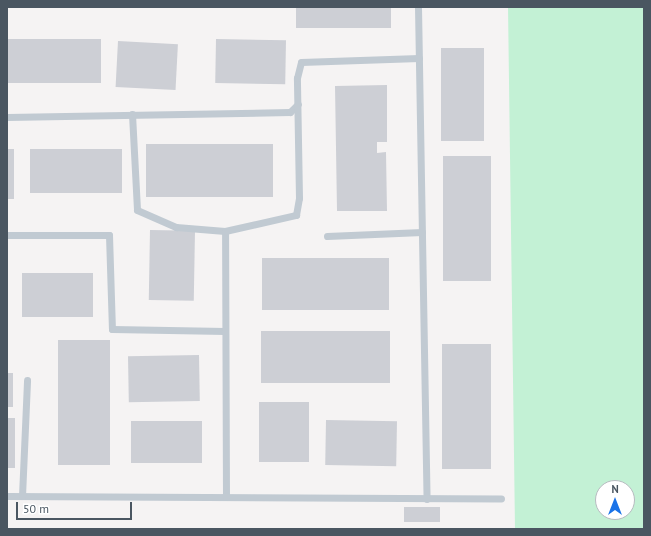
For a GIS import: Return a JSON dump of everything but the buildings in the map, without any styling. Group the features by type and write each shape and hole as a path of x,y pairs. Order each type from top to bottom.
{"lane":[{"path":"418,7 427,499"},
{"path":"132,114 137,210 176,227 225,231 296,215 299,198 297,78 301,62 419,58"},
{"path":"7,117 290,112 298,104"},
{"path":"225,231 226,497"},
{"path":"327,236 422,232"},
{"path":"7,235 109,234 112,329 225,331"},
{"path":"22,496 27,380"},
{"path":"7,496 502,499"}],"green space":[{"path":"508,7 644,7 644,529 515,529"}]}
